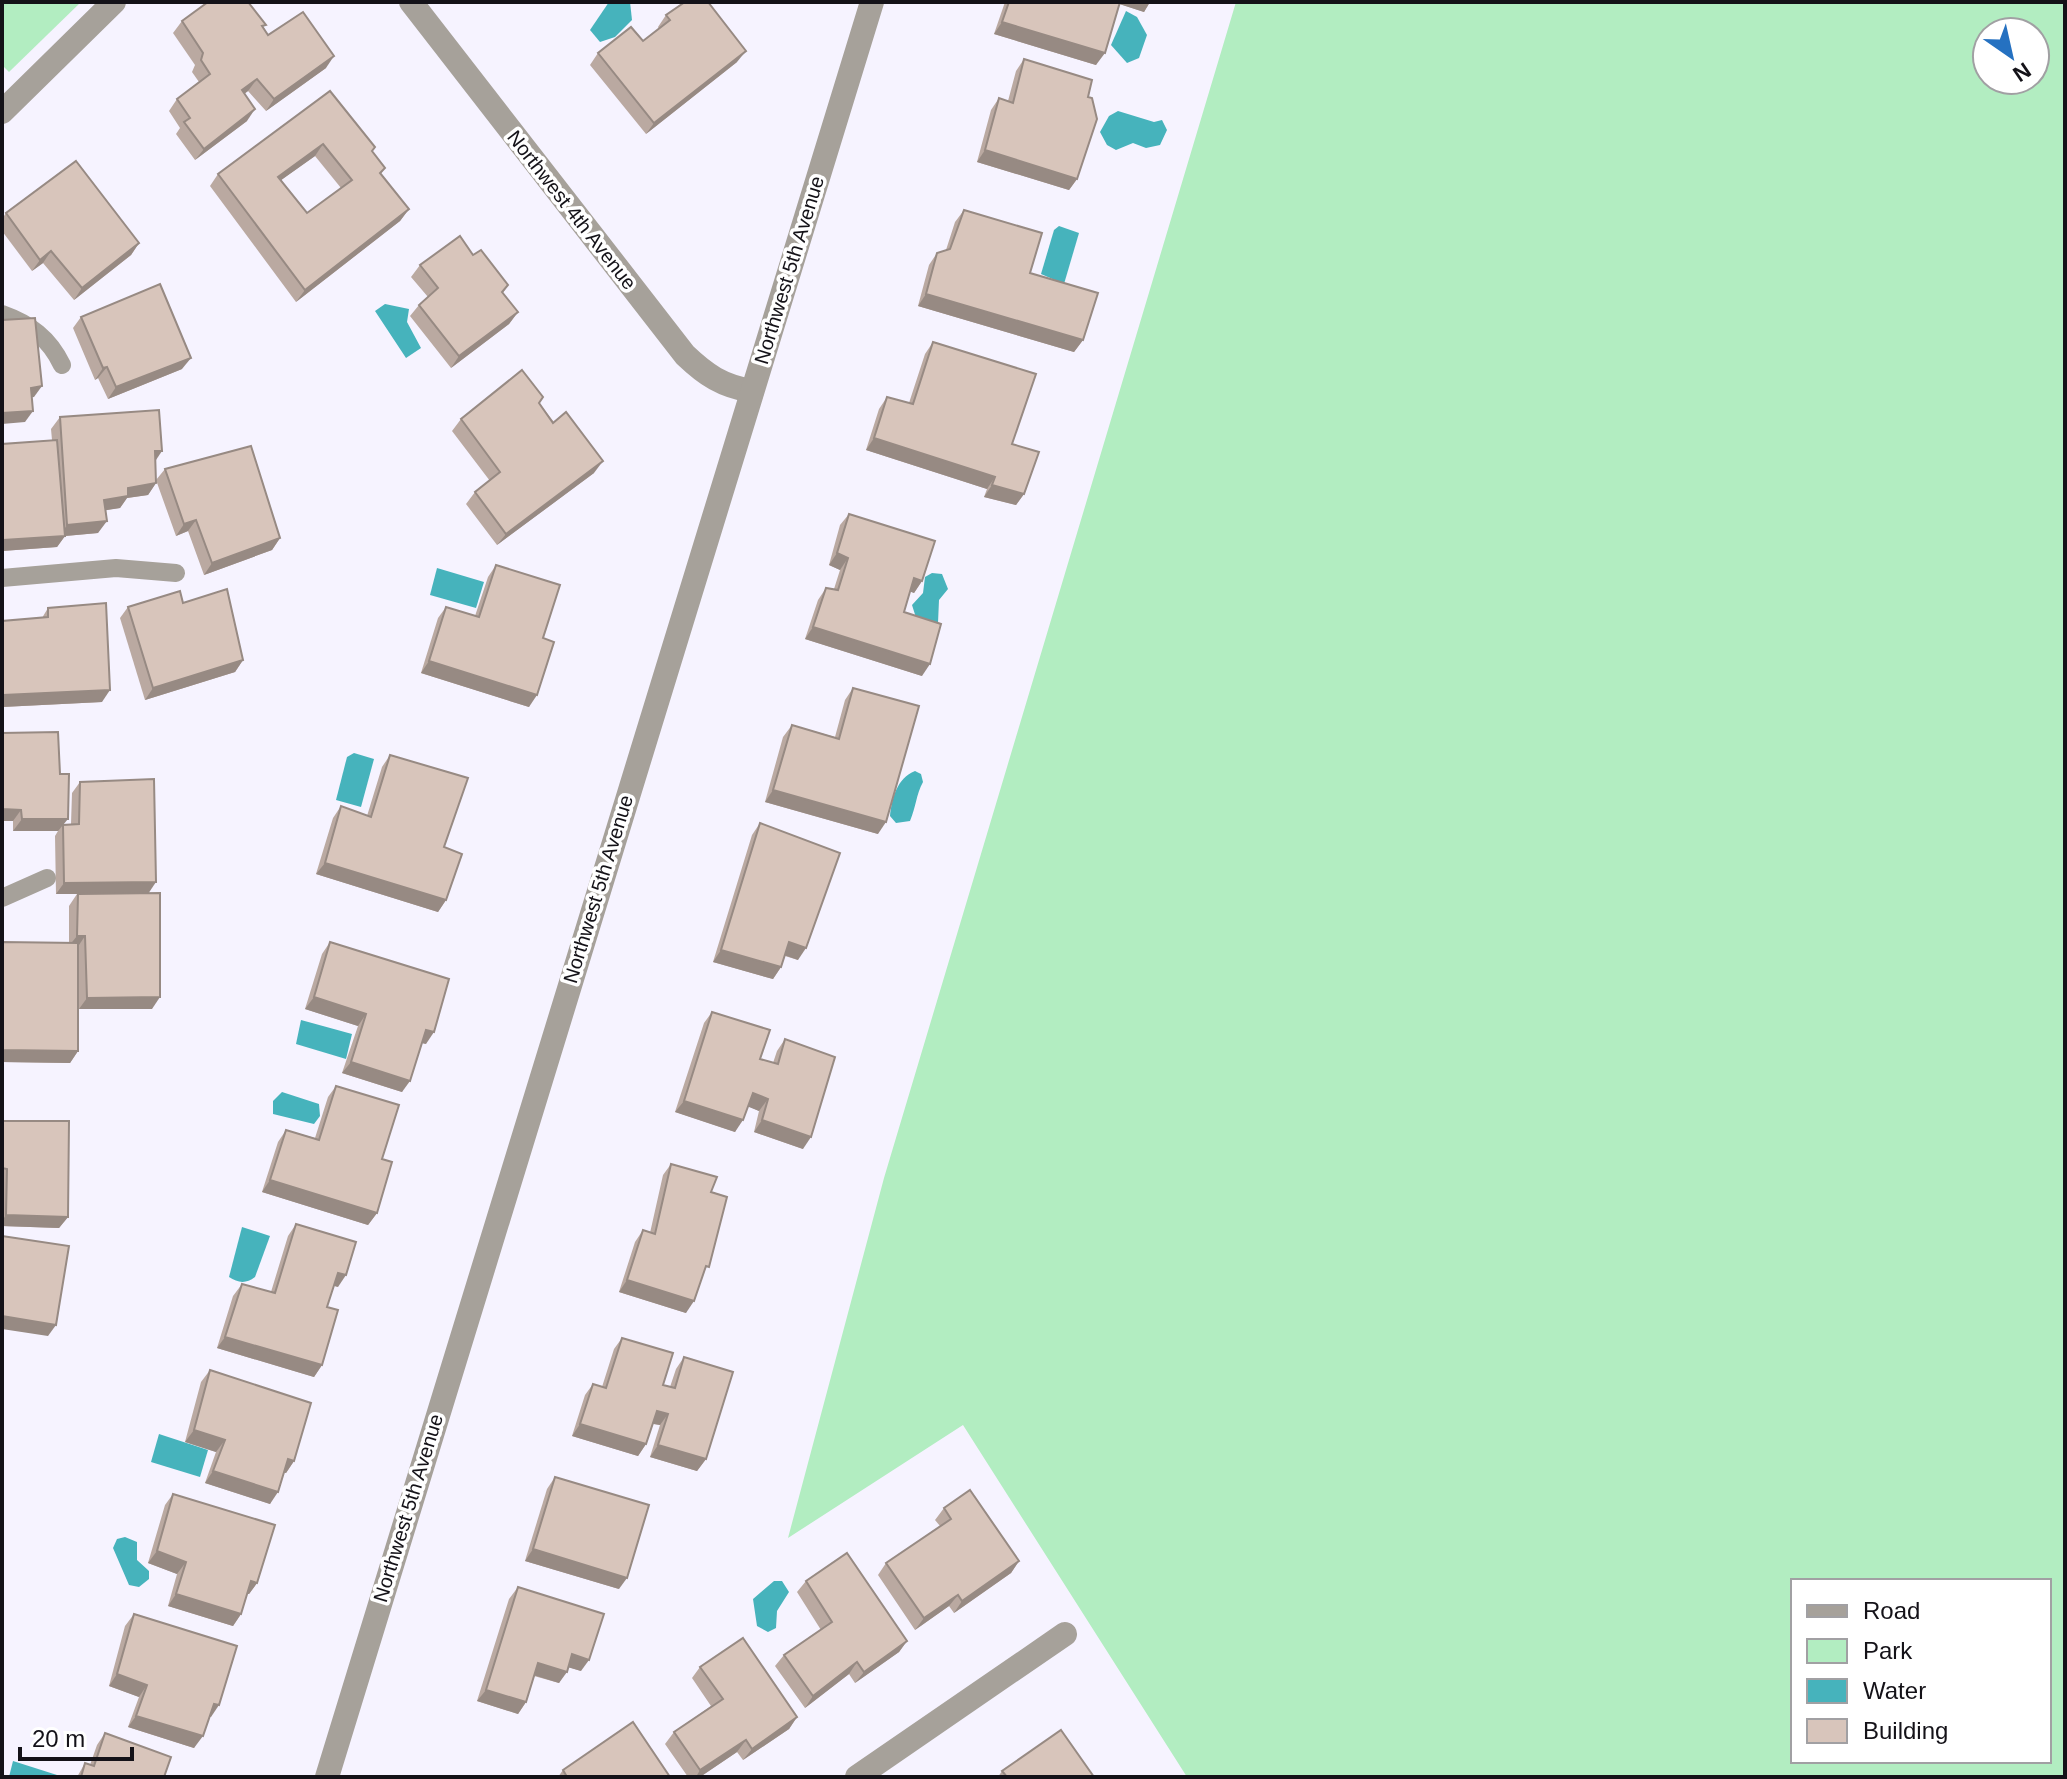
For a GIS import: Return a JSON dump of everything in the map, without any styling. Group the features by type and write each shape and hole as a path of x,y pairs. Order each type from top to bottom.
{"street":[{"path":"2,112 114,2"},
{"name":"Northwest 4th Avenue","path":"411,2 685,355 707,376 729,387 752,391"},
{"name":"Northwest 5th Avenue","path":"327,1777 872,2"},
{"path":"870,1774 1065,1634"}],"lane":[{"path":"2,314 39,332 54,349 62,365"},
{"path":"2,578 116,568 176,573"},
{"path":"2,898 47,878"}],"green space":[{"path":"2,2 81,2 9,72 2,65"},
{"path":"1236,2 2065,2 2065,1777 1187,1777 963,1425 788,1538 884,1178"}],"water":[{"path":"609,2 630,2 632,20 615,37 600,42 590,30"},
{"path":"1126,11 1137,17 1147,35 1139,58 1127,63 1111,45"},
{"path":"1118,111 1154,122 1162,120 1167,130 1160,145 1146,148 1133,143 1116,150 1107,145 1100,132 1109,116"},
{"path":"1059,226 1079,233 1064,284 1041,274 1054,230"},
{"path":"385,304 409,309 407,322 421,348 406,358 375,311"},
{"path":"437,568 484,582 476,608 430,595"},
{"path":"932,573 942,574 948,589 939,600 938,623 930,629 918,624 912,605 923,593 925,577"},
{"path":"354,753 374,759 361,807 336,800 347,757"},
{"path":"915,771 921,774 923,782 912,816 910,821 896,823 890,816 894,796 904,778"},
{"path":"301,1020 352,1034 346,1059 296,1044"},
{"path":"282,1092 319,1104 320,1116 314,1124 273,1114 273,1101"},
{"path":"242,1227 270,1236 255,1277 242,1282 229,1277"},
{"path":"159,1434 208,1450 200,1477 151,1462"},
{"path":"125,1537 137,1542 137,1560 149,1571 149,1579 139,1587 129,1585 113,1548 117,1539"},
{"path":"774,1581 782,1581 789,1592 777,1611 776,1628 768,1632 757,1626 753,1599"},
{"path":"13,1761 57,1775 58,1777 9,1777"}],"building":[{"path":"208,2 248,2 266,25 262,26 268,35 303,12 334,56 274,99 257,79 242,90 255,109 204,149 184,122 190,118 177,99 210,74 201,60 203,53 182,21"},
{"path":"685,2 708,2 746,51 654,123 598,53 631,27 643,41 670,20 666,15"},
{"path":"1009,2 1120,2 1105,53 1002,22"},
{"path":"1024,59 1092,80 1088,97 1092,98 1097,119 1077,179 985,150 999,98 1013,103"},
{"path":"330,91 375,147 372,151 385,168 380,173 409,209 305,290 218,174","holes":["323,144 352,180 307,213 278,177"]},
{"path":"76,161 139,243 82,288 51,251 40,260 6,213"},
{"path":"964,210 1042,233 1030,273 1098,293 1083,340 926,294 937,253 950,249"},
{"path":"460,236 473,255 481,250 508,285 502,292 518,312 459,356 419,305 438,288 420,265"},
{"path":"160,284 191,358 116,387 107,367 103,368 81,317"},
{"path":"35,318 42,386 31,388 33,411 2,413 2,320"},
{"path":"933,342 1036,374 1012,444 1039,452 1024,494 992,485 995,477 874,438 887,397 913,404"},
{"path":"522,370 543,397 539,403 553,423 566,412 603,461 506,534 475,492 500,472 461,419"},
{"path":"159,410 162,451 155,451 156,483 128,488 128,496 104,500 107,521 67,525 60,417"},
{"path":"57,440 65,536 3,540 2,444"},
{"path":"251,446 280,538 212,563 196,520 184,524 165,469"},
{"path":"849,514 935,541 922,581 914,578 904,612 941,624 930,664 813,627 826,588 838,590 848,558 837,553"},
{"path":"496,565 560,585 543,638 554,642 537,695 429,661 446,607 479,617"},
{"path":"227,589 243,660 153,688 128,607 180,591 183,603"},
{"path":"106,603 110,690 3,695 2,621 48,617 48,608"},
{"path":"853,688 919,706 886,822 773,790 792,725 839,739"},
{"path":"58,732 60,774 69,774 68,819 22,819 21,810 2,809 2,733"},
{"path":"390,755 468,778 444,847 462,854 446,900 325,863 341,806 371,817"},
{"path":"154,779 156,882 64,883 63,825 79,824 80,782"},
{"path":"760,823 840,853 806,948 789,942 781,967 721,950"},
{"path":"160,893 160,997 87,998 85,936 77,936 78,894"},
{"path":"2,942 78,943 78,1051 2,1050"},
{"path":"330,942 449,979 434,1032 426,1030 410,1081 351,1062 366,1014 314,997"},
{"path":"712,1012 770,1030 760,1059 778,1064 785,1039 835,1057 811,1137 762,1120 768,1099 753,1093 743,1120 684,1101"},
{"path":"336,1086 399,1105 382,1159 392,1162 377,1213 270,1180 286,1130 319,1140"},
{"path":"2,1121 69,1121 68,1217 6,1215 7,1169 2,1168"},
{"path":"671,1164 717,1177 711,1192 727,1197 709,1267 706,1266 694,1301 627,1280 643,1230 655,1234"},
{"path":"296,1224 356,1242 346,1275 338,1273 327,1307 338,1310 322,1365 225,1337 242,1284 275,1293"},
{"path":"2,1236 69,1246 56,1325 2,1316"},
{"path":"622,1338 673,1353 663,1385 675,1388 684,1357 733,1372 706,1459 658,1445 668,1414 657,1411 646,1444 580,1424 593,1384 606,1388"},
{"path":"210,1370 311,1403 294,1461 288,1459 278,1492 213,1471 225,1440 194,1430"},
{"path":"555,1477 649,1505 627,1578 533,1549"},
{"path":"970,1490 1019,1561 962,1601 958,1595 924,1618 886,1563 951,1519 944,1508"},
{"path":"173,1494 275,1525 257,1583 251,1581 241,1614 176,1594 186,1562 157,1551"},
{"path":"847,1553 907,1641 864,1672 857,1662 813,1696 784,1655 832,1622 806,1581"},
{"path":"518,1587 604,1614 589,1660 572,1654 567,1672 538,1663 526,1702 486,1690"},
{"path":"134,1614 237,1646 219,1705 214,1704 203,1736 136,1716 147,1685 117,1674"},
{"path":"743,1638 797,1717 752,1749 746,1740 700,1770 674,1732 723,1699 700,1667"},
{"path":"633,1722 670,1777 567,1777 563,1770"},
{"path":"1061,1730 1094,1777 1007,1777 1002,1771"},
{"path":"105,1733 171,1757 164,1777 81,1777 85,1763 94,1766"}]}
